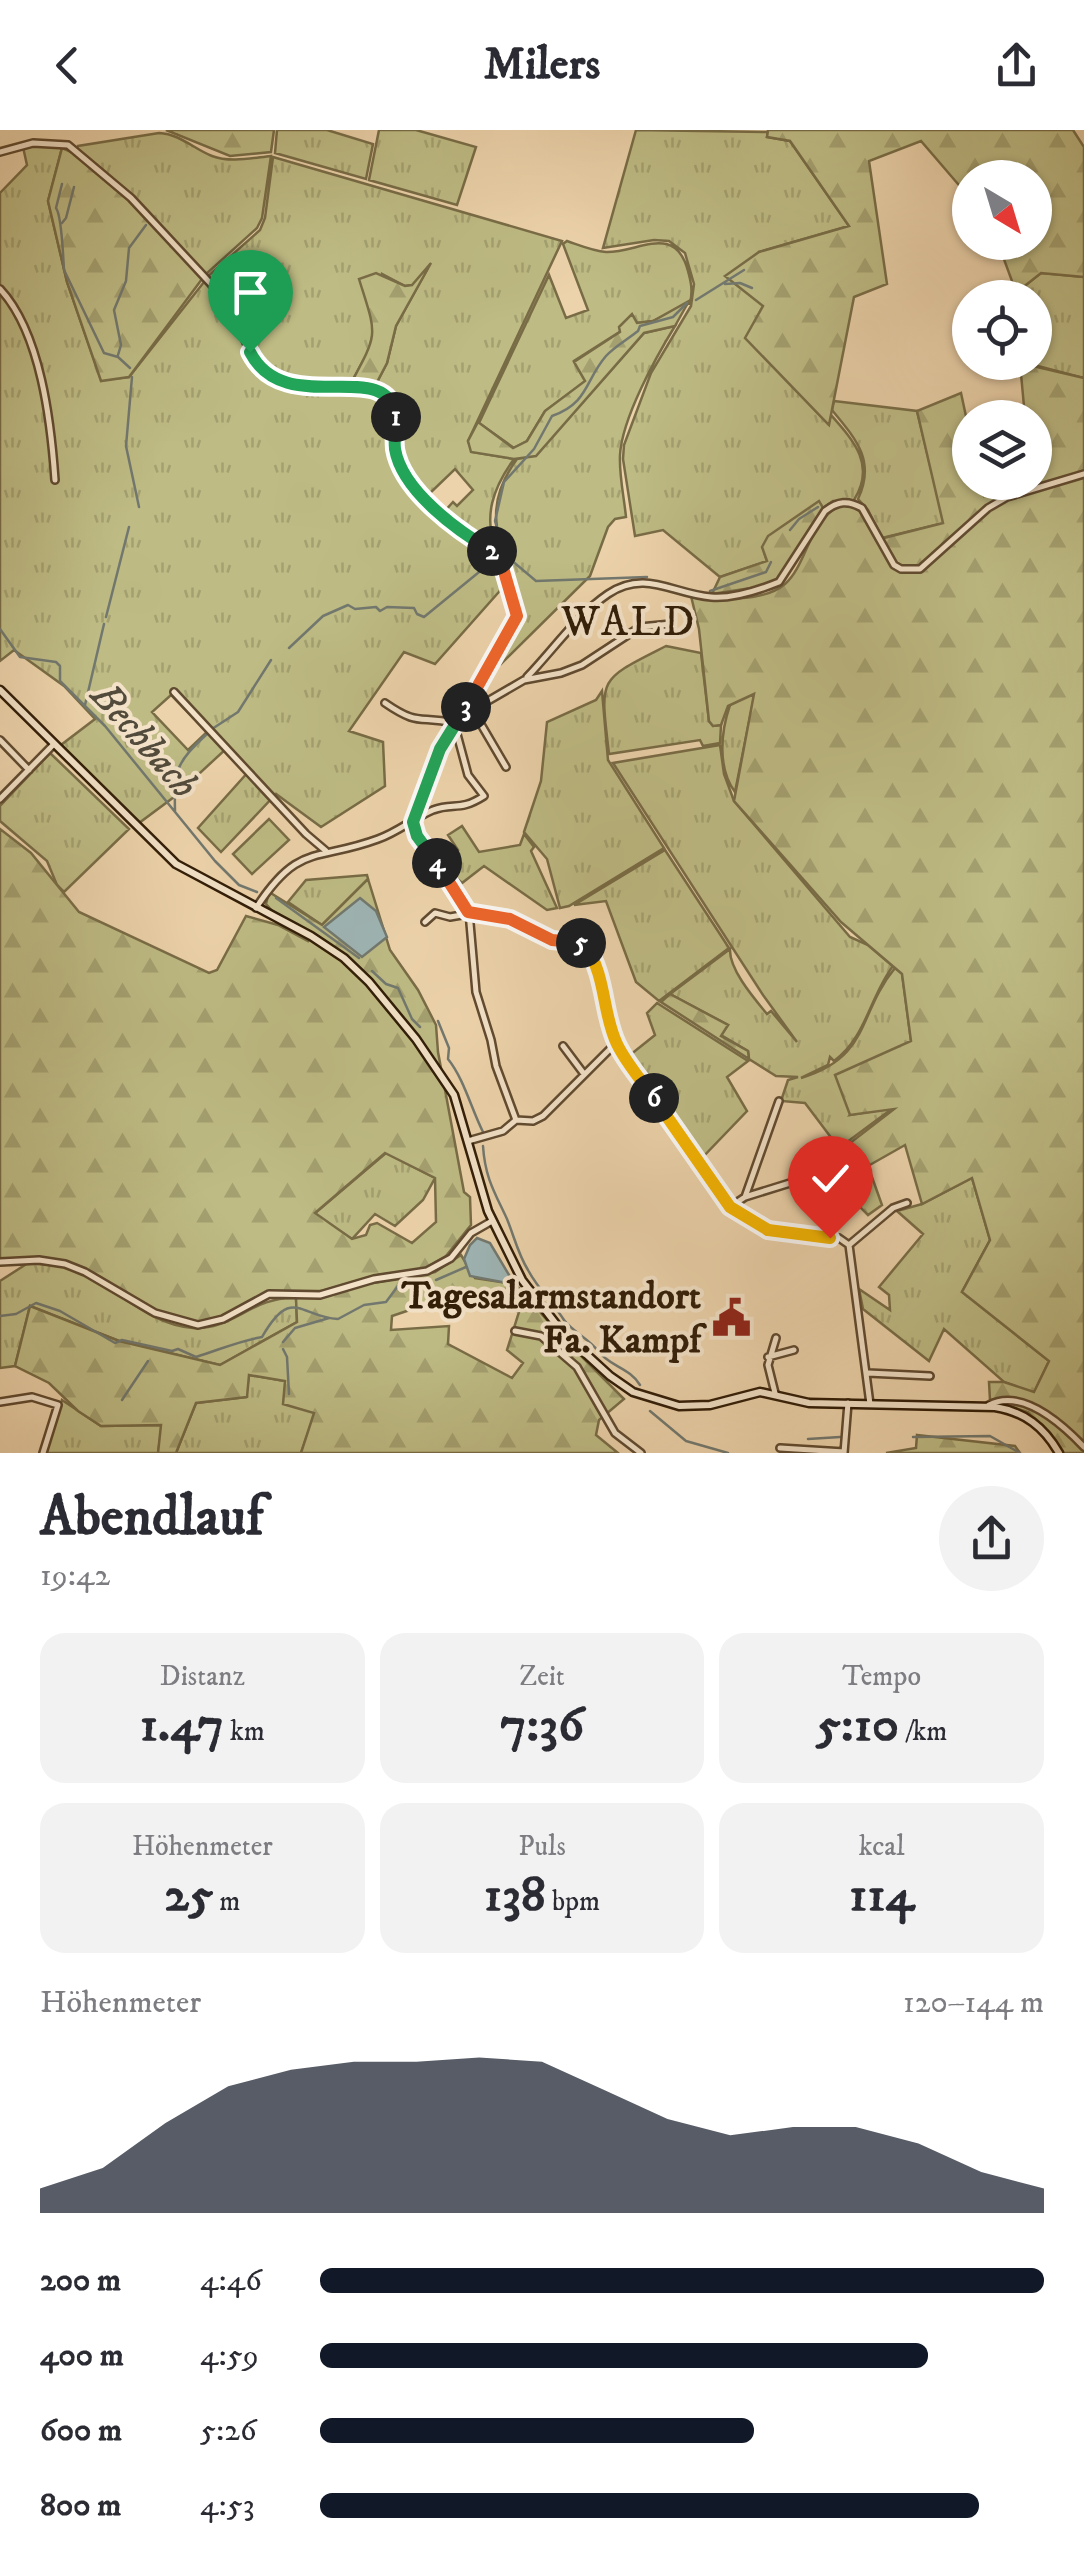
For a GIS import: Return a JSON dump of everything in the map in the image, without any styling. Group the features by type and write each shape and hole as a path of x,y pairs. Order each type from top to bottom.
{"main road":[{"path":"0,690 176,864 295,926 356,968 445,1078 468,1138 492,1222 522,1280 563,1333 632,1392 666,1404 698,1407 760,1392 809,1402 1009,1410 1040,1427 1059,1453"}],"street":[{"path":"0,152 33,144 68,146 131,198 205,277 237,315 256,362 274,376 291,385 374,388 386,394 396,413 395,452 417,491 462,533 499,554 517,616 492,655 462,716"},
{"path":"0,289 21,322 43,384 53,434 55,480"},
{"path":"516,1120 476,992 468,912 417,836 413,822 454,722 524,680 608,593 629,584 654,581 711,597 778,582 825,511 844,502 862,508 894,565 920,570 1006,496 1084,474"},
{"path":"524,680 582,665 640,627 671,624"},
{"path":"174,692 326,851"},
{"path":"385,704 409,720 454,722"},
{"path":"472,709 506,768"},
{"path":"256,908 285,870 326,851 362,845 440,808 466,807 484,796 468,774 454,722"},
{"path":"0,740 29,770"},
{"path":"0,799 54,744"},
{"path":"426,922 436,914 450,917 468,912 510,919 552,940 585,944 603,984 616,1043 730,1207 772,1232 839,1238 850,1245 870,1404"},
{"path":"468,1138 503,1131 516,1120 533,1121 542,1116 616,1043"},
{"path":"563,1046 584,1074"},
{"path":"745,1197 779,1101"},
{"path":"730,1207 745,1197 790,1183 826,1158"},
{"path":"850,1245 893,1208 907,1203"},
{"path":"0,1262 40,1260 65,1264 155,1313 198,1325 223,1319 269,1294 320,1294 374,1279 427,1271 443,1264 471,1233 492,1222"},
{"path":"516,1331 541,1336 576,1367 616,1434 641,1453"},
{"path":"775,1393 768,1357 776,1338"},
{"path":"768,1357 794,1350"},
{"path":"868,1373 930,1376"},
{"path":"0,1402 32,1397 58,1405 43,1453"},
{"path":"984,1408 1000,1399 1026,1402 1084,1447"},
{"path":"780,1448 844,1453 848,1403"}],"green space":[{"path":"166,130 274,130 271,152 230,156"},
{"path":"277,130 327,130 373,144 366,179 275,153"},
{"path":"379,130 416,130 476,147 457,205 369,180"},
{"path":"636,130 768,132 767,137 790,141 849,226 759,252 763,306 746,338 828,424 831,415 847,434 862,465 860,487 854,500 833,501 823,508 819,502 764,552 767,561 720,577 663,530 635,536 624,445 651,373 691,306 694,284 685,253 669,241 603,248"},
{"path":"768,130 1073,130 1084,147 1084,277 1041,273 1032,280 1012,280 1004,260 1052,260 1052,160 952,160 952,177 921,141 869,161 887,284 854,297 829,425 745,338 763,306 725,276 759,252 849,226 790,141 767,137"},
{"path":"159,133 219,158 271,156 257,228 205,275 76,149"},
{"path":"23,147 62,148 48,201 67,282 101,380 129,377 204,282 228,310 251,355 273,379 300,391 381,395 390,409 393,453 407,484 449,526 495,555 505,585 435,664 404,652 349,731 383,742 385,786 321,827 276,794 221,852 198,828 249,771 228,747 139,823 61,745 95,719 64,686 14,650 0,661 0,193 27,165","holes":["171,695 207,732 188,750 152,712"]},
{"path":"62,148 118,187 202,279 129,377 101,381 67,282 48,201"},
{"path":"273,157 562,241 468,441 472,452 514,459 492,503 490,526 496,550 443,513 473,490 455,469 426,497 412,481 399,456 394,405 375,386 387,363 396,326 428,268 413,285 405,286 382,274 371,346 350,385 294,384 271,373 257,356 235,309 207,277 260,230"},
{"path":"567,241 606,252 654,244 674,248 688,271 690,303 653,321 637,323 632,315 621,331 574,361 586,381 545,411 527,441 514,448 479,423 549,275 566,318 588,310 563,244"},
{"path":"431,263 396,326 387,363 375,386 350,385 372,334 359,279 376,273 405,286 412,285"},
{"path":"1041,273 1084,277 1084,378 1052,370 1052,280 1032,280"},
{"path":"689,301 675,326 644,333 536,456 514,459 471,452 468,441 478,422 513,448 527,441 545,411 585,381 574,362 620,332 619,327 632,314 637,323 653,321"},
{"path":"675,326 641,388 622,440 620,470 626,517 615,519 608,527 590,576 501,664 496,658 522,618 496,520 504,481 517,459 536,455 644,333"},
{"path":"1052,370 1084,378 1084,1453 1063,1453 1028,1412 990,1400 989,1382 1004,1382 1034,1392 1049,1361 962,1292 990,1240 972,1178 922,1204 905,1145 868,1166 882,1205 868,1215 825,1171 845,1157 841,1150 894,1109 850,1115 835,1075 911,1041 902,974 841,922 734,801 754,694 728,706 721,725 713,726 709,721 699,629 691,596 740,598 776,590 793,575 825,517 847,504 863,513 876,540 943,523 917,411 961,393 962,400 952,400 952,500 1052,500 1052,400 1023,400 1022,380 1052,380"},
{"path":"834,401 917,411 944,523 882,538 858,499 864,462 856,441 832,410"},
{"path":"819,501 823,508 779,579 770,585 712,594 720,577 767,561 762,547 768,536"},
{"path":"666,646 701,653 709,721 713,726 721,725 720,743 703,746 700,740 609,754 604,709 608,684 627,667"},
{"path":"602,691 608,760 664,848 560,908 547,859 524,832 541,781 547,722 596,700"},
{"path":"755,692 735,792 723,761 724,726 730,705"},
{"path":"720,745 724,774 734,801 850,937 868,945 893,966 845,1052 834,1061 830,1057 828,1065 801,1078 824,1069 840,1058 851,1046 860,1032 895,968 902,973 911,1041 850,1115 893,1108 839,1148 805,1103 781,1101 788,1080 798,1077 776,1076 749,1059 748,1051 721,1035 728,1025 670,994 730,949 733,965 749,991 797,1042 613,763"},
{"path":"50,753 129,829 64,892 47,861 0,821 0,806"},
{"path":"269,819 289,840 252,874 233,854"},
{"path":"462,826 479,852 520,845 524,834 534,847 531,851 557,908 547,910 484,866 462,883 441,864 458,850 448,835"},
{"path":"0,829 31,853 79,912 209,973 217,970 246,916 278,925 308,941 313,933 274,913 266,904 269,892 322,925 368,879 390,950 436,1025 464,1192 470,1197 471,1225 446,1256 424,1269 378,1275 322,1291 272,1291 207,1323 185,1323 144,1306 69,1263 34,1259 0,1262","holes":["385,1153 435,1178 436,1222 412,1243 377,1223 370,1225 366,1235 352,1239 315,1213"]},
{"path":"665,850 729,948 659,1001 636,982 606,901 574,905"},
{"path":"367,875 368,879 322,925 288,902 306,880"},
{"path":"670,994 728,1025 721,1036 748,1051 749,1059 661,1002"},
{"path":"657,1003 748,1061 727,1077 747,1111 699,1161 630,1055 655,1035 647,1013"},
{"path":"386,1153 435,1178 423,1200 395,1226 375,1214 352,1239 314,1214"},
{"path":"972,1178 990,1240 962,1292 1049,1361 1034,1393 1004,1382 944,1329 929,1361 863,1309 859,1289 890,1310 889,1295 879,1287 923,1234 897,1211 922,1204"},
{"path":"461,1255 475,1278 507,1283 512,1280 624,1399 599,1420 596,1435 618,1453 301,1453 314,1413 283,1404 285,1381 249,1375 247,1397 196,1403 176,1453 158,1453 161,1425 101,1426 78,1411 49,1383 15,1366 30,1306 119,1341 220,1365 297,1322 296,1298 327,1296 367,1284 435,1272","holes":["457,1294 490,1299 519,1312 507,1350 523,1363 512,1378 448,1344 449,1326 391,1330 392,1316"]},
{"path":"28,1263 74,1270 160,1320 176,1325 207,1327 267,1302 296,1298 297,1322 220,1365 119,1341 30,1306 15,1366 0,1368 0,1281"},
{"path":"249,1375 285,1381 315,1413 301,1453 176,1453 196,1403 246,1397"},
{"path":"62,1400 101,1426 162,1425 158,1453 45,1453"},
{"path":"917,1435 1015,1446 1020,1453 886,1453 916,1448"}],"water":[{"path":"360,898 376,911 387,937 362,957 324,927"},
{"path":"477,1238 490,1243 512,1280 507,1283 470,1276 464,1259"}],"waterway":[{"path":"62,184 56,208 64,270 104,353 118,357 130,368"},
{"path":"62,223 74,187"},
{"path":"118,355 121,345 114,310 126,281 129,248 146,225"},
{"path":"696,300 744,270"},
{"path":"725,284 740,283 752,288"},
{"path":"647,577 536,581 504,554 495,521 504,482 534,449 552,416 580,398 606,356 640,326 673,317 687,303"},
{"path":"132,377 126,446 139,507"},
{"path":"790,530 818,507"},
{"path":"106,617 129,527"},
{"path":"289,648 323,616 348,605 355,609 376,607 380,611 387,607 414,608 424,617 495,559"},
{"path":"710,591 766,572 771,562"},
{"path":"85,705 104,624"},
{"name":"Bechbach","path":"0,629 20,657 56,662 60,666 60,681 105,726 215,861 239,885 257,892"},
{"path":"212,729 238,712 271,660"},
{"path":"175,811 179,767 208,733"},
{"name":"Bechbach","path":"276,898 359,958"},
{"name":"Bechbach","path":"372,971 386,984 398,988 412,1019 420,1027"},
{"name":"Bechbach","path":"438,1021 449,1048 448,1059 483,1132"},
{"name":"Bechbach","path":"483,1146 491,1185 532,1277 568,1324 640,1385"},
{"path":"436,1280 466,1267"},
{"path":"0,1316 16,1314 36,1303 60,1311 115,1343 122,1340 178,1349 196,1357 262,1337 272,1321 289,1308 338,1319 364,1305 386,1302 398,1286 426,1283"},
{"path":"283,1342 295,1328 329,1318"},
{"path":"283,1349 289,1394"},
{"path":"122,1400 148,1361"},
{"name":"Bechbach","path":"650,1411 686,1441 728,1453"},
{"name":"Bechbach","path":"913,1437 990,1436 1020,1453"},
{"name":"Bechbach","path":"808,1439 840,1437"}],"place":[{"name":"Tagesalarmstandort Fa. Kampf","path":"731,1317"}],"district":[{"name":"WALD","path":"629,620"}],"route":[{"path":"250,352 256,362 291,385 374,388 386,394 396,413 395,452 417,491 462,533 499,554 517,616 440,749 413,822 423,846 468,912 510,919 552,940 585,944 603,984 616,1043 730,1207 772,1232 830,1238"}]}
